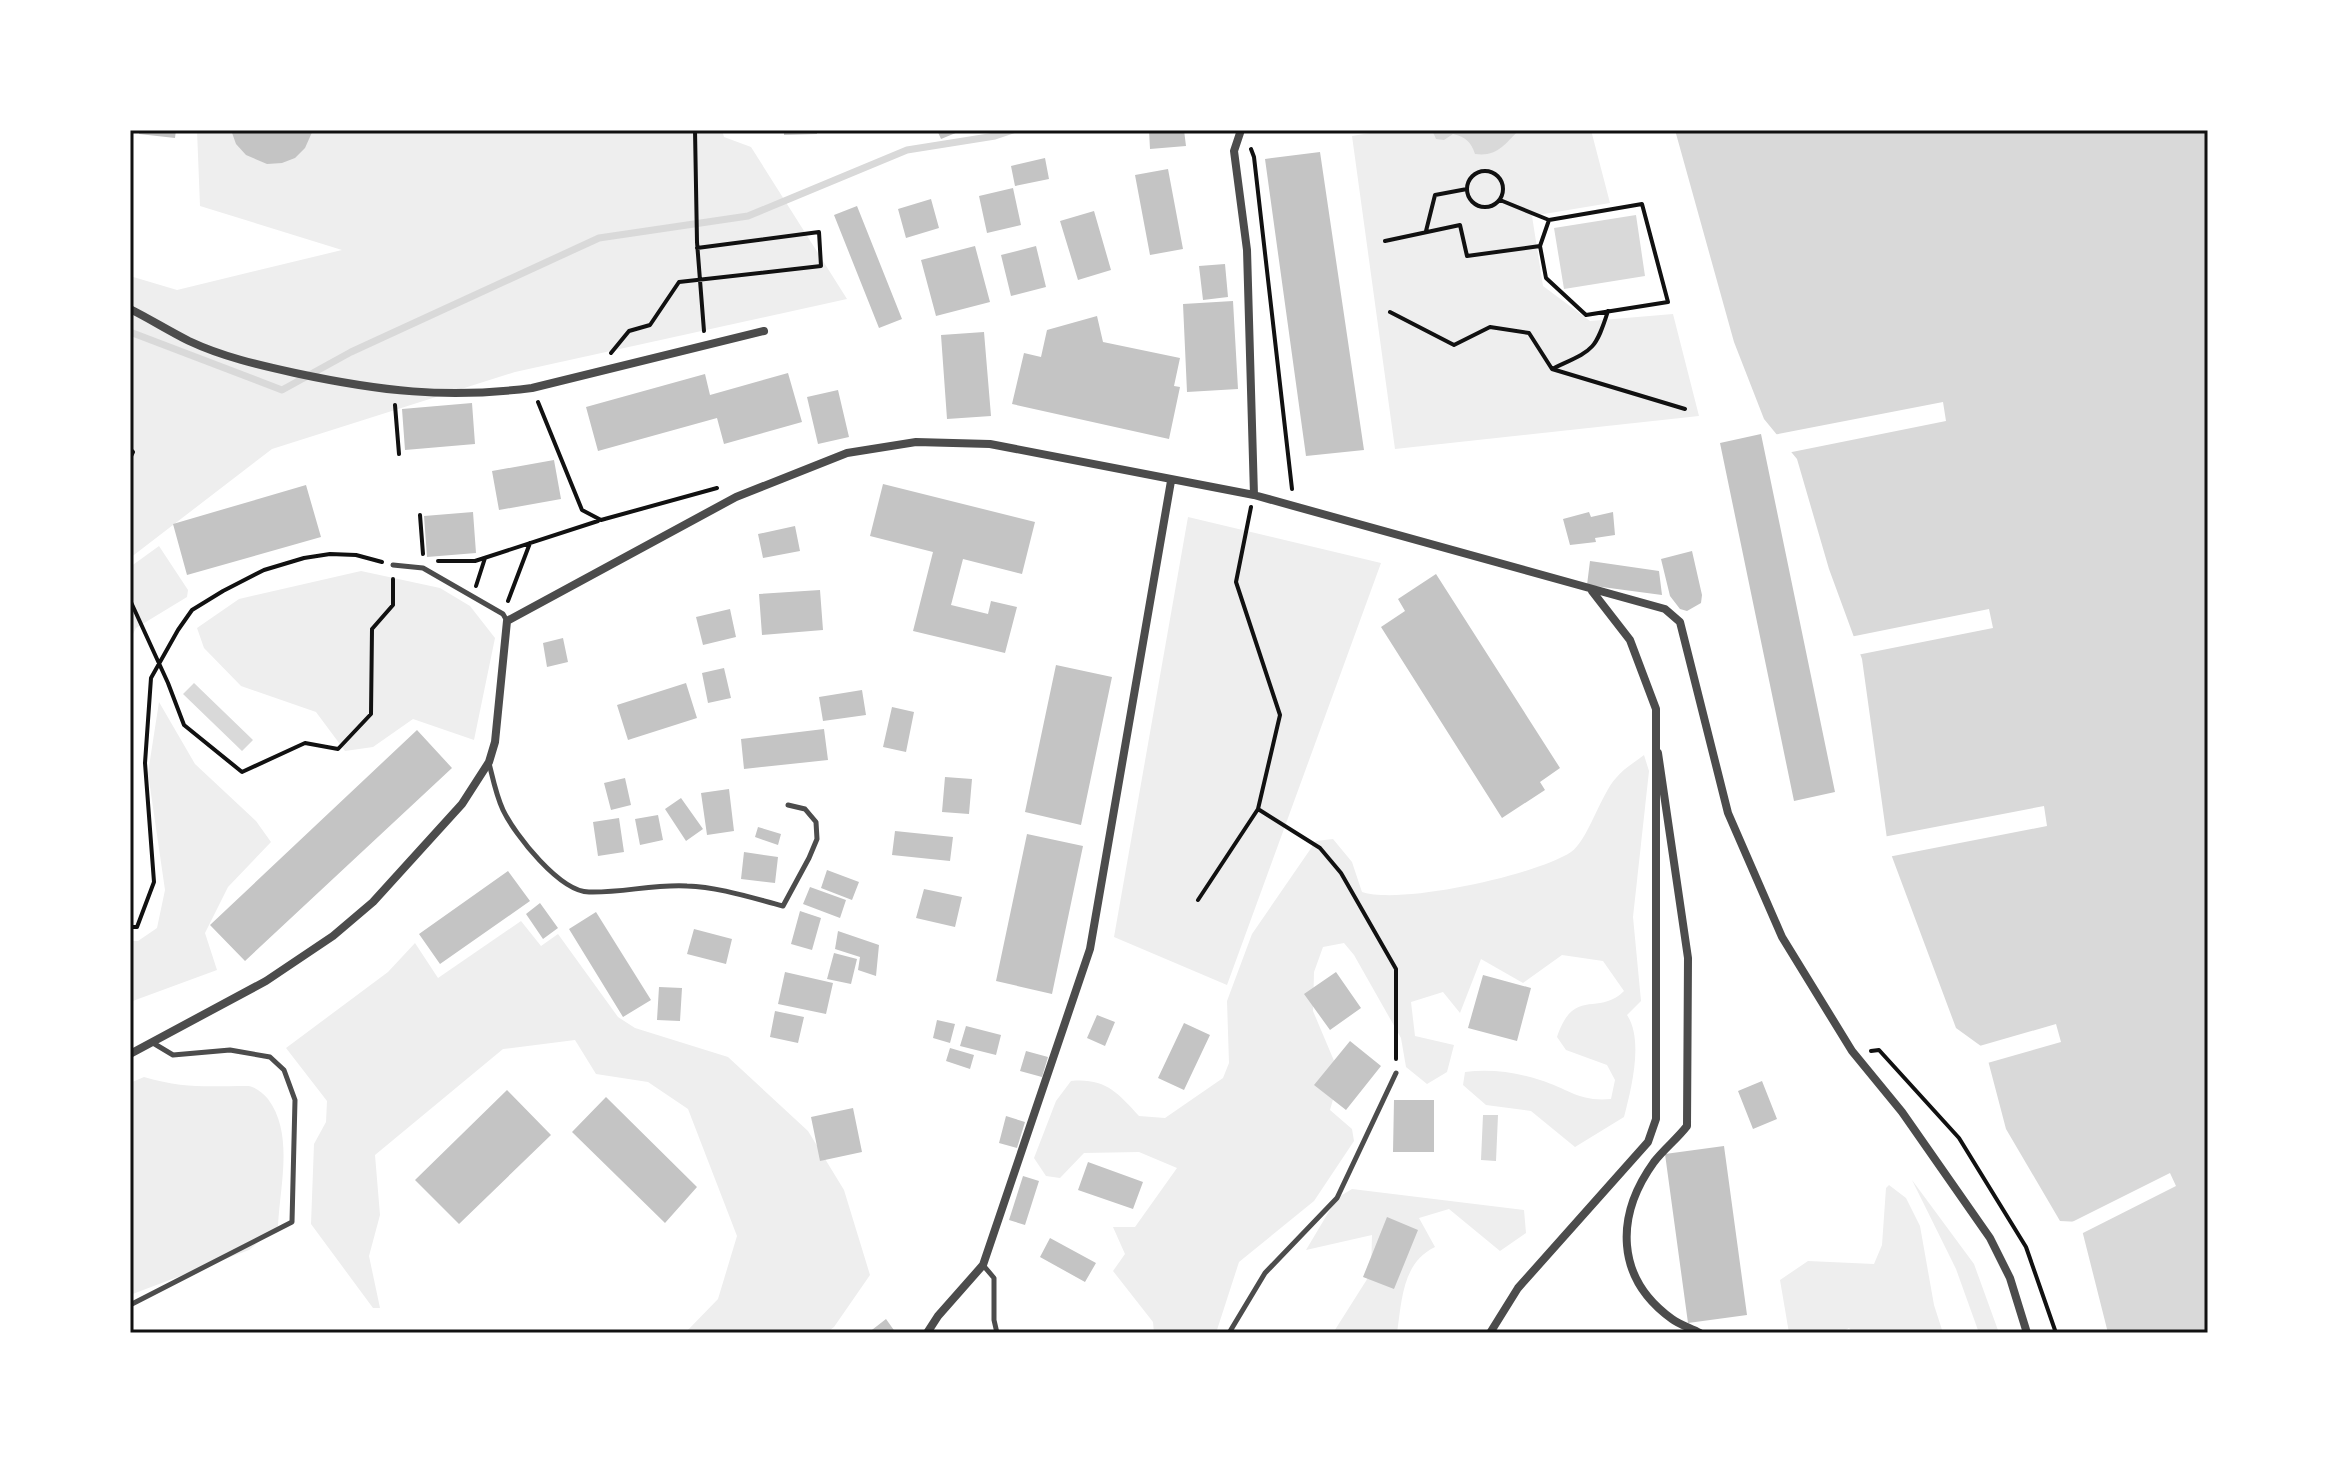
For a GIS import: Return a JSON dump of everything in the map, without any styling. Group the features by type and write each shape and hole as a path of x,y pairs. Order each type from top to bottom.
{"street":[{"path":"1240,132 1234,151 1247,250 1254,495"},
{"path":"130,309 191,341 261,365 349,385 427,394 532,388 764,331"},
{"path":"130,1054 266,981 333,936 373,902 462,804 489,762 495,742 505,618 736,497 847,453 916,442 990,444 1254,495 1665,609 1680,622 1728,813 1782,937 1852,1051 1902,1112 1990,1238 2010,1278 2027,1333"},
{"path":"927,1333 983,1265 1090,949 1171,481"},
{"path":"1490,1333 1518,1288 1648,1142 1656,1119 1656,709 1630,640 1592,590"},
{"path":"1655,742 1662,763 1688,958 1687,1126 1655,1161 1638,1189 1625,1228 1631,1271 1639,1287 1672,1319 1700,1333"}],"lane":[{"path":"393,565 424,564 505,618"},
{"path":"489,762 504,813 538,858 562,883 586,893 647,886 689,886 783,906 817,839 816,822 805,809 788,805"},
{"path":"130,1305 292,1222 295,1100 284,1070 270,1057 230,1050 173,1055 153,1042"},
{"path":"1229,1333 1265,1273 1337,1198 1396,1073"},
{"path":"983,1265 994,1278 997,1333"}],"path":[{"path":"695,130 697,245 705,346"},
{"path":"1240,132 1254,157 1294,505"},
{"path":"1486,171 1493,172 1503,185 1500,200 1489,207 1476,205 1467,189 1473,176 1486,171"},
{"path":"1426,231 1435,195 1467,189"},
{"path":"1500,200 1549,220 1642,204 1668,302 1586,315 1546,278 1540,246 1549,220"},
{"path":"1385,241 1460,225 1467,256 1540,246"},
{"path":"595,373 629,331 650,325 679,282 821,266 819,232 697,245"},
{"path":"1552,369 1591,351 1600,338 1608,311"},
{"path":"1390,312 1454,345 1490,327 1529,333 1552,369 1685,409"},
{"path":"532,388 582,510 601,520"},
{"path":"394,390 399,454"},
{"path":"130,449 133,452 130,458"},
{"path":"420,515 424,564 475,561 601,520 724,486"},
{"path":"1198,900 1258,809 1280,715 1236,582 1254,495"},
{"path":"505,618 530,543"},
{"path":"130,600 158,661 184,725 242,772 305,743 338,749 371,714 372,629 393,605 393,565 356,555 330,554 264,570 192,610 158,661 151,678 145,763 154,882 137,927 130,927"},
{"path":"473,597 485,558"},
{"path":"1258,809 1320,848 1341,873 1396,969 1396,1073"},
{"path":"1852,1051 1879,1050 1959,1138 2026,1247 2056,1333"}],"shaded area":[{"path":"197,130 722,130 724,137 751,147 847,299 515,372 272,449 130,558 130,276 177,290 342,250 200,206"},
{"path":"1388,130 1591,130 1610,203 1532,216 1543,286 1590,321 1673,314 1699,416 1395,449 1352,136"},
{"path":"1432,130 1519,130 1500,149 1489,154 1475,154 1470,143 1461,137 1453,134 1444,140 1436,139"},
{"path":"1675,130 2208,130 2208,1333 2108,1333 2080,1222 2060,1221 2006,1129 1985,1049 1956,1028 1888,846 1862,659 1829,569 1797,459 1764,419 1734,342"},
{"path":"1636,215 1645,276 1564,289 1554,228"},
{"path":"1188,517 1381,563 1227,985 1114,937"},
{"path":"159,546 188,590 187,597 136,628 130,640 130,567"},
{"path":"361,571 440,588 470,606 495,638 474,740 413,719 373,747 345,751 316,712 241,686 204,648 197,628 239,599"},
{"path":"194,683 253,740 242,751 183,694"},
{"path":"159,702 195,764 256,821 271,842 228,887 205,933 217,970 130,1002 130,941 138,941 157,928 165,890 148,773"},
{"path":"1644,755 1649,771 1633,917 1641,1001 1627,1015 1635,1038 1635,1051 1633,1079 1624,1117 1575,1147 1531,1111 1486,1105 1463,1085 1465,1072 1503,1072 1540,1080 1582,1097 1611,1099 1615,1080 1607,1065 1566,1050 1557,1037 1571,1012 1579,1007 1605,1002 1624,991 1603,961 1562,955 1523,983 1481,959 1460,1013 1443,992 1411,1002 1415,1036 1454,1045 1447,1072 1427,1084 1406,1067 1401,1038 1354,955 1344,943 1323,947 1314,972 1313,1011 1340,1075 1330,1110 1352,1129 1354,1141 1314,1201 1239,1262 1216,1333 1154,1333 1153,1322 1113,1271 1125,1254 1113,1227 1135,1227 1177,1168 1139,1152 1084,1153 1060,1178 1046,1176 1034,1158 1056,1101 1071,1081 1102,1084 1139,1116 1165,1118 1223,1078 1229,1063 1227,1001 1252,934 1316,841 1333,839 1352,862 1362,892 1407,894 1468,886 1500,878 1554,861 1577,847 1610,785"},
{"path":"521,921 541,946 558,934 618,1017 635,1028 728,1057 808,1131 844,1190 870,1275 834,1327 826,1333 685,1333 718,1299 737,1236 688,1109 648,1082 596,1074 575,1040 503,1049 375,1155 380,1215 369,1256 380,1308 373,1308 311,1224 314,1144 326,1122 327,1101 286,1048 388,972 415,943 438,978"},
{"path":"144,1077 184,1085 248,1086 259,1091 268,1099 281,1128 283,1177 278,1226 249,1250 130,1295 130,1083"},
{"path":"1483,1115 1498,1115 1496,1161 1481,1160"},
{"path":"1912,1180 1974,1264 1999,1333 1979,1333 1956,1269"},
{"path":"1889,1185 1906,1198 1920,1226 1934,1305 1943,1333 1853,1333 1849,1328 1840,1333 1789,1333 1780,1280 1808,1261 1874,1264 1882,1245 1886,1188"},
{"path":"1352,1189 1524,1210 1526,1233 1500,1251 1449,1209 1419,1218 1435,1247 1424,1254 1410,1273 1397,1333 1333,1333 1371,1273 1372,1235 1306,1250 1337,1198"}],"pier":[{"path":"1943,402 1946,421 1787,453 1773,435"},
{"path":"1989,609 1993,628 1857,655 1850,637"},
{"path":"2044,806 2047,826 1888,857 1884,847 1883,837"},
{"path":"2056,1024 2061,1042 1984,1064 1981,1051 1976,1047"},
{"path":"2170,1173 2176,1186 2079,1235 2076,1226 2066,1225"}],"building":[{"path":"139,130 176,130 175,138 139,134"},
{"path":"231,130 313,130 305,148 295,158 267,164 246,155 236,144"},
{"path":"784,130 817,130 817,134 784,135"},
{"path":"937,130 963,130 941,139"},
{"path":"1149,130 1184,130 1186,146 1150,149"},
{"path":"1320,152 1364,450 1306,456 1265,159"},
{"path":"1045,158 1049,179 1015,186 1011,166"},
{"path":"1168,169 1183,249 1150,255 1135,175"},
{"path":"1013,188 1021,225 987,233 979,196"},
{"path":"931,199 939,228 906,238 898,209"},
{"path":"857,206 902,319 879,328 834,215"},
{"path":"1094,211 1111,270 1078,280 1060,221"},
{"path":"975,246 990,302 936,316 921,260"},
{"path":"1036,246 1046,287 1011,296 1001,255"},
{"path":"1225,264 1228,297 1203,300 1199,266"},
{"path":"1233,301 1238,389 1187,392 1183,304"},
{"path":"1097,316 1103,342 1180,358 1174,386 1180,387 1169,439 1012,404 1024,353 1041,357 1047,330"},
{"path":"984,332 991,416 947,419 941,335"},
{"path":"788,373 802,422 724,444 717,418 598,451 586,407 705,374 710,395"},
{"path":"838,390 849,437 818,444 807,397"},
{"path":"472,403 475,444 405,450 402,409"},
{"path":"1761,434 1835,792 1794,801 1720,443"},
{"path":"554,460 561,499 499,510 492,471"},
{"path":"883,484 1035,522 1022,574 963,559 951,605 988,614 991,601 1017,607 1005,653 913,631 933,552 870,536"},
{"path":"306,485 321,537 187,575 173,524"},
{"path":"473,512 476,553 427,557 424,516"},
{"path":"1589,512 1591,517 1613,512 1615,535 1595,538 1596,542 1570,545 1563,519"},
{"path":"795,526 800,551 763,558 758,534"},
{"path":"1692,551 1702,595 1701,603 1687,611 1680,609 1670,596 1661,559"},
{"path":"1590,561 1659,571 1662,595 1587,585"},
{"path":"1436,574 1560,768 1540,782 1545,790 1502,818 1381,627 1405,611 1398,599"},
{"path":"820,590 823,630 762,635 759,594"},
{"path":"730,609 736,637 703,645 696,617"},
{"path":"563,638 568,662 547,667 543,643"},
{"path":"1056,665 1112,677 1081,825 1025,812"},
{"path":"724,668 731,698 708,703 702,673"},
{"path":"686,683 697,718 628,740 617,705"},
{"path":"862,690 866,715 823,721 819,697"},
{"path":"892,707 914,712 906,752 883,747"},
{"path":"824,729 828,760 744,769 741,739"},
{"path":"417,730 452,768 245,961 210,925"},
{"path":"945,777 972,779 969,814 942,812"},
{"path":"625,778 631,805 611,810 604,783"},
{"path":"729,789 734,831 707,835 701,793"},
{"path":"681,798 703,829 686,841 665,809"},
{"path":"658,815 663,840 640,845 635,819"},
{"path":"619,818 624,852 598,856 593,822"},
{"path":"758,827 781,834 778,845 755,837"},
{"path":"895,831 953,837 950,861 892,855"},
{"path":"1027,834 1083,846 1052,994 996,981"},
{"path":"744,852 778,857 775,883 741,879"},
{"path":"827,870 859,882 852,900 821,888"},
{"path":"508,871 530,901 440,964 419,934"},
{"path":"810,887 846,900 840,918 803,904"},
{"path":"924,889 962,897 955,927 916,918"},
{"path":"540,903 558,928 543,939 526,914"},
{"path":"800,911 821,918 812,950 791,944"},
{"path":"596,912 651,1000 623,1017 569,929"},
{"path":"694,929 732,939 726,964 687,954"},
{"path":"838,931 879,945 876,976 858,970 860,957 835,949"},
{"path":"834,953 857,959 851,984 827,979"},
{"path":"785,972 833,983 826,1014 778,1004"},
{"path":"1336,972 1361,1008 1330,1030 1304,994"},
{"path":"1483,975 1531,988 1517,1041 1468,1028"},
{"path":"659,987 682,988 680,1021 657,1020"},
{"path":"775,1011 804,1017 798,1043 770,1037"},
{"path":"1097,1015 1115,1022 1105,1046 1087,1038"},
{"path":"937,1020 955,1024 950,1043 933,1038"},
{"path":"1184,1023 1210,1035 1184,1090 1158,1078"},
{"path":"966,1026 1001,1035 996,1055 960,1046"},
{"path":"1350,1041 1381,1066 1346,1110 1314,1085"},
{"path":"950,1048 974,1055 970,1069 946,1061"},
{"path":"1026,1051 1048,1057 1042,1077 1020,1071"},
{"path":"1762,1081 1777,1119 1753,1129 1738,1091"},
{"path":"507,1090 551,1135 459,1224 415,1180"},
{"path":"606,1097 697,1187 665,1223 572,1132"},
{"path":"1394,1100 1434,1100 1434,1152 1393,1152"},
{"path":"853,1108 862,1152 820,1161 811,1117"},
{"path":"1006,1116 1025,1122 1017,1148 999,1143"},
{"path":"1724,1146 1747,1315 1688,1323 1665,1154"},
{"path":"1088,1162 1143,1182 1133,1209 1078,1190"},
{"path":"1023,1176 1039,1181 1025,1225 1009,1220"},
{"path":"1387,1217 1418,1230 1394,1289 1363,1277"},
{"path":"1050,1238 1096,1263 1085,1282 1040,1257"},
{"path":"886,1319 896,1333 868,1333"}],"waterway":[{"path":"130,332 282,390 351,352 599,238 748,216 907,150 995,136 1013,130"}]}
